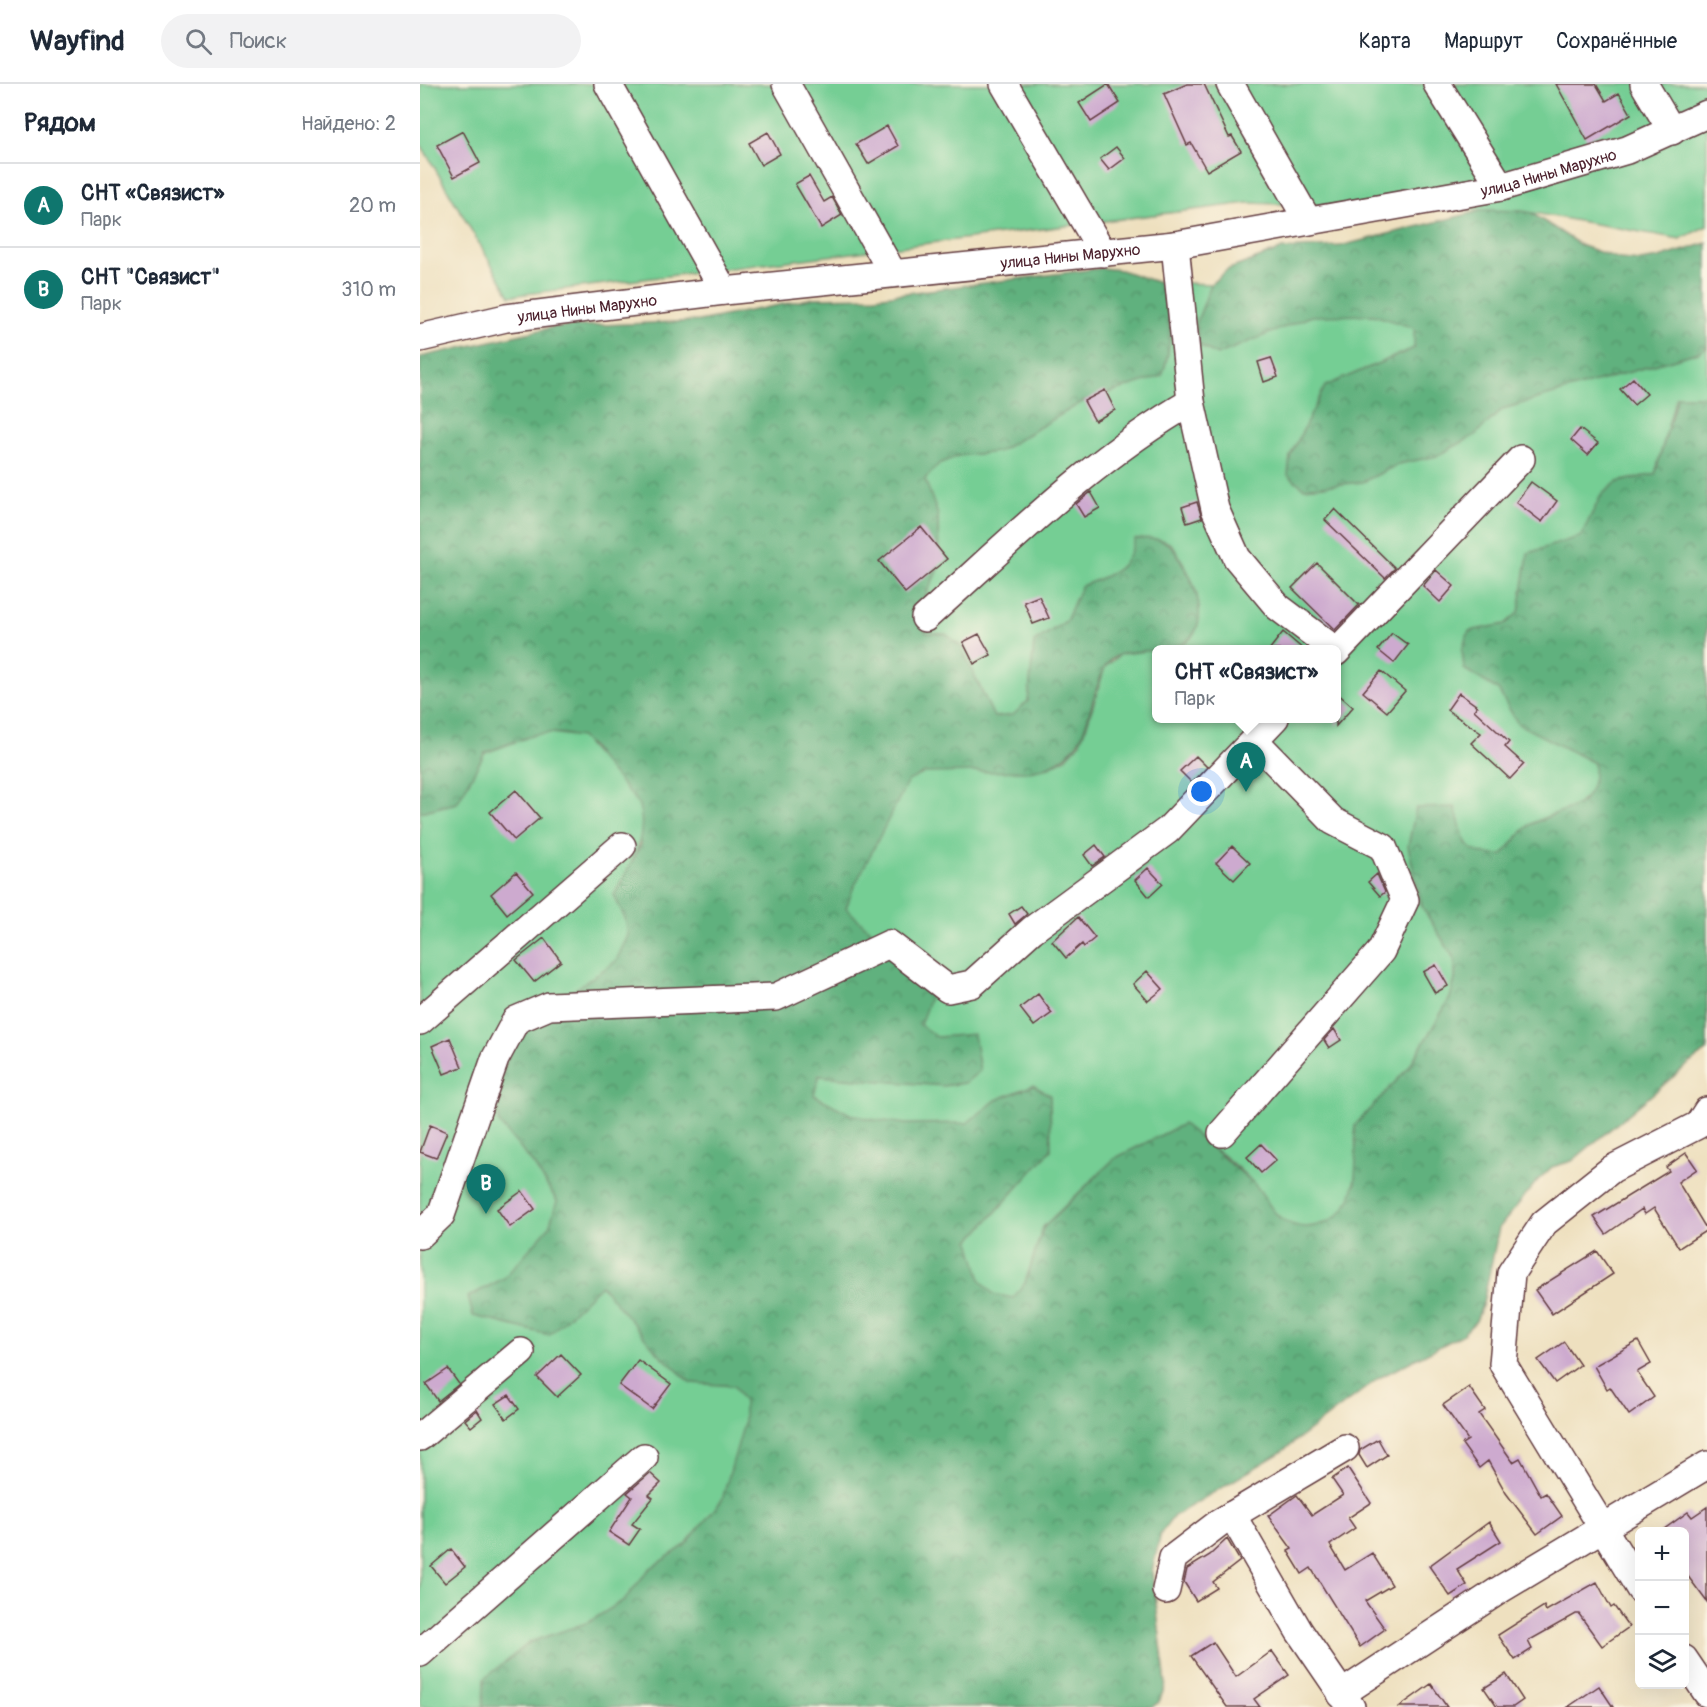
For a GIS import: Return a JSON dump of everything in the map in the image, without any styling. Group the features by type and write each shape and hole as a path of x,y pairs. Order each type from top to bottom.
{"street":[{"path":"608,84 724,291"},
{"path":"786,84 892,272"},
{"path":"1004,84 1103,253"},
{"path":"1230,84 1308,221"},
{"path":"1437,84 1501,187"},
{"path":"1644,84 1672,131"},
{"name":"улица Нины Марухно","path":"420,338 506,318 724,291 892,272 1175,245 1501,187 1579,167 1672,131 1707,114"},
{"path":"1175,245 1191,402 1215,509 1237,558 1278,607 1328,645"},
{"path":"925,618 1066,492 1145,428 1191,402"},
{"path":"1341,646 1521,459"},
{"path":"420,1235 441,1215 495,1059 516,1020 549,1006 776,997 889,944 948,989 972,984 1032,930 1168,831 1271,723"},
{"path":"1222,1133 1381,951 1405,900 1383,847 1333,821 1255,741"},
{"path":"420,1021 622,846"},
{"path":"1635,1581 1601,1530 1503,1364 1511,1273 1544,1223 1612,1169 1704,1125"},
{"path":"420,1437 521,1352"},
{"path":"1166,1590 1173,1558 1232,1515 1345,1448"},
{"path":"420,1653 644,1457"},
{"path":"1232,1515 1299,1631 1346,1700 1501,1589 1707,1465"},
{"path":"1689,1666 1707,1693"}],"green space":[{"path":"420,84 1707,84 1707,226 1680,239 1522,211 1248,203 510,296 420,143"},
{"path":"1492,208 1530,212 1582,246 1620,259 1640,261 1659,258 1707,243 1707,347 1699,352 1503,409 1474,436 1437,456 1399,464 1363,482 1304,488 1288,475 1290,456 1325,386 1414,348 1312,316 1217,355 1199,345 1196,324 1211,284 1227,270 1282,249 1340,246"},
{"path":"1102,268 1121,270 1157,282 1166,304 1170,328 1168,353 1162,376 1084,401 998,452 958,456 926,479 938,515 939,567 915,619 927,633 946,633 961,646 994,717 1028,700 1034,642 1066,621 1081,586 1109,575 1121,566 1127,559 1135,539 1163,541 1172,547 1192,583 1199,608 1196,630 1183,645 1152,645 1152,651 1118,655 1110,661 1104,669 1082,734 1075,746 1065,757 1050,765 1029,771 933,989 937,1037 974,1034 980,1071 965,1083 943,1086 819,1076 850,1114 906,1124 966,1123 996,1100 1034,1085 1050,1095 1051,1150 970,1241 1025,1283 1043,1228 1115,1158 1183,1124 1256,1185 1280,1218 1355,1185 1355,1125 1409,1067 1450,998 1455,979 1455,960 1422,907 1408,846 1416,807 1455,807 1467,845 1502,855 1529,825 1584,801 1594,763 1517,724 1498,690 1464,669 1462,650 1469,631 1505,624 1519,612 1528,553 1581,536 1601,495 1617,482 1655,474 1677,396 1707,396 1707,1051 1572,1161 1552,1167 1537,1181 1499,1228 1483,1303 1476,1321 1462,1335 1379,1378 1280,1453 1174,1516 1161,1533 1152,1571 1166,1684 1159,1702 1152,1707 483,1707 483,1679 530,1642 589,1621 624,1600 649,1569 684,1546 722,1500 733,1386 691,1383 657,1352 549,1335 473,1316 468,1297 504,1278 557,1201 534,1165 499,1123 497,1092 511,1047 523,1025 626,921 614,895 641,844 592,747 567,734 553,733 525,738 485,753 457,803 420,812 420,357 554,327 699,321 814,298 875,297"},
{"path":"1157,282 1211,284 1196,324 1199,345 1217,355 1312,316 1374,315 1414,328 1414,348 1325,386 1290,456 1288,475 1304,488 1363,482 1399,464 1437,456 1474,436 1503,409 1699,352 1707,347 1707,396 1676,396 1655,474 1617,482 1601,495 1581,536 1528,553 1519,612 1505,624 1469,631 1462,650 1464,669 1498,690 1518,724 1594,763 1594,779 1584,799 1576,805 1531,824 1502,855 1479,853 1467,844 1455,807 1416,808 1408,846 1422,907 1455,960 1455,979 1450,998 1409,1067 1355,1125 1356,1169 1351,1196 1344,1208 1335,1217 1316,1226 1301,1226 1287,1222 1278,1216 1257,1187 1240,1170 1183,1124 1115,1158 1043,1227 1025,1283 1013,1298 993,1294 981,1280 970,1241 1051,1150 1050,1095 1033,1085 996,1100 967,1123 906,1124 850,1114 814,1095 819,1076 943,1086 965,1083 980,1071 974,1034 937,1037 920,1025 933,989 846,908 853,889 908,781 925,773 1029,771 1049,767 1066,758 1079,744 1105,667 1121,654 1152,650 1152,723 1341,723 1341,645 1180,645 1191,638 1197,627 1198,602 1189,574 1173,547 1160,539 1135,539 1127,559 1121,566 1109,575 1081,586 1066,621 1034,642 1028,701 1013,715 994,717 961,646 946,634 927,633 915,619 939,567 938,515 925,479 939,464 958,456 998,452 1084,401 1162,376 1168,353 1170,328 1162,293"},
{"path":"551,733 581,737 638,803 642,828 640,839 632,862 614,895 626,921 628,935 616,961 523,1025 511,1047 497,1092 499,1123 534,1165 557,1201 549,1227 504,1278 468,1297 473,1316 549,1335 601,1285 657,1352 691,1383 734,1386 744,1402 744,1423 722,1500 684,1546 649,1569 624,1600 589,1622 530,1642 484,1679 483,1707 420,1707 420,812 457,803 485,753 537,734"}],"building":[{"path":"1108,84 1120,103 1091,122 1079,103"},
{"path":"1187,84 1204,84 1229,137 1232,136 1241,151 1207,171 1191,143 1187,145 1164,94"},
{"path":"1556,84 1596,84 1606,101 1619,93 1631,114 1587,140"},
{"path":"887,126 898,146 868,164 856,144"},
{"path":"463,131 480,163 454,177 437,145"},
{"path":"768,132 780,154 761,165 749,143"},
{"path":"1116,147 1125,158 1109,170 1100,159"},
{"path":"809,176 824,202 832,197 842,215 821,228 795,184"},
{"path":"1271,358 1278,377 1264,382 1258,362"},
{"path":"1633,378 1647,394 1634,405 1620,389"},
{"path":"1105,390 1115,410 1095,421 1084,401"},
{"path":"1580,429 1598,443 1588,455 1571,440"},
{"path":"1531,482 1557,501 1542,522 1516,502"},
{"path":"1091,492 1100,508 1084,517 1076,504"},
{"path":"1197,502 1202,518 1187,523 1182,507"},
{"path":"1335,509 1395,568 1385,578 1325,520"},
{"path":"921,527 947,559 905,593 879,561"},
{"path":"1317,563 1359,605 1335,630 1292,588"},
{"path":"1436,570 1454,586 1440,602 1423,586"},
{"path":"1039,596 1049,618 1033,624 1024,602"},
{"path":"1283,632 1298,645 1273,645"},
{"path":"1392,633 1408,645 1394,663 1378,650"},
{"path":"979,634 991,655 974,664 963,642"},
{"path":"1381,671 1405,691 1387,712 1363,692"},
{"path":"1459,693 1477,706 1474,710 1509,742 1505,747 1524,764 1510,779 1471,743 1481,733 1447,710"},
{"path":"1341,696 1353,707 1341,720"},
{"path":"1196,756 1207,767 1192,783 1180,771"},
{"path":"516,790 540,818 514,840 490,812"},
{"path":"1096,845 1105,857 1092,866 1084,855"},
{"path":"1232,846 1250,863 1234,880 1216,863"},
{"path":"1148,868 1163,884 1149,897 1135,880"},
{"path":"516,872 533,892 507,914 491,894"},
{"path":"1377,874 1385,892 1380,896 1368,882"},
{"path":"1021,906 1027,914 1015,924 1009,914"},
{"path":"1078,917 1095,938 1084,947 1082,944 1066,958 1052,941"},
{"path":"544,938 561,961 534,982 516,960"},
{"path":"1436,965 1448,986 1435,993 1423,972"},
{"path":"1147,971 1163,989 1148,1001 1133,984"},
{"path":"1038,994 1052,1013 1034,1026 1020,1008"},
{"path":"1334,1029 1341,1040 1329,1048 1324,1040"},
{"path":"450,1038 462,1067 444,1074 432,1046"},
{"path":"430,1125 447,1132 436,1158 420,1152"},
{"path":"1261,1144 1276,1160 1261,1173 1247,1157"},
{"path":"1686,1153 1697,1169 1678,1182 1707,1230 1679,1248 1654,1208 1645,1214 1642,1209 1606,1234 1594,1217 1669,1171 1666,1167"},
{"path":"522,1191 535,1209 510,1227 497,1209"},
{"path":"1597,1251 1613,1274 1552,1314 1535,1290"},
{"path":"1638,1341 1651,1364 1637,1372 1654,1397 1629,1415 1610,1387 1607,1389 1594,1366"},
{"path":"1564,1342 1580,1365 1555,1383 1538,1360"},
{"path":"561,1354 581,1375 557,1397 537,1377"},
{"path":"638,1360 671,1384 652,1409 619,1385"},
{"path":"448,1369 459,1384 438,1401 426,1384"},
{"path":"1469,1387 1485,1410 1479,1414 1513,1462 1520,1458 1541,1496 1546,1493 1562,1516 1537,1534 1506,1493 1488,1461 1479,1468 1462,1444 1468,1440 1443,1405"},
{"path":"509,1395 519,1409 506,1419 495,1404"},
{"path":"477,1410 482,1418 471,1427 465,1420"},
{"path":"1378,1439 1387,1455 1367,1468 1359,1455 1360,1450"},
{"path":"1348,1468 1371,1503 1348,1518 1355,1528 1330,1545 1345,1570 1372,1553 1392,1585 1365,1601 1385,1629 1360,1647 1311,1568 1302,1574 1288,1551 1292,1549 1268,1516 1297,1495 1312,1515 1343,1495 1332,1479"},
{"path":"650,1473 661,1483 649,1495 653,1498 632,1524 640,1529 629,1545 609,1532 632,1497 627,1493"},
{"path":"1707,1507 1707,1602 1689,1578 1689,1527 1667,1527 1688,1512 1692,1517"},
{"path":"1489,1522 1501,1541 1457,1569 1467,1585 1450,1596 1429,1566"},
{"path":"1227,1539 1240,1561 1213,1582 1217,1588 1196,1601 1184,1582 1187,1569 1210,1555"},
{"path":"451,1549 465,1567 445,1583 431,1566"},
{"path":"1597,1582 1611,1608 1614,1606 1629,1627 1602,1646 1579,1614 1576,1614 1528,1641 1532,1649 1515,1660 1498,1635 1544,1606 1546,1611"},
{"path":"1213,1642 1236,1677 1272,1651 1289,1675 1254,1699 1260,1707 1227,1707 1191,1656"},
{"path":"1506,1674 1523,1700 1513,1707 1497,1707 1484,1688"},
{"path":"1431,1684 1447,1707 1399,1707"},
{"path":"1599,1686 1613,1707 1568,1707"}],"place":[{"name":"СНТ «Связист»","path":"1246,792"},
{"name":"СНТ \"Связист\"","path":"486,1214"}]}
